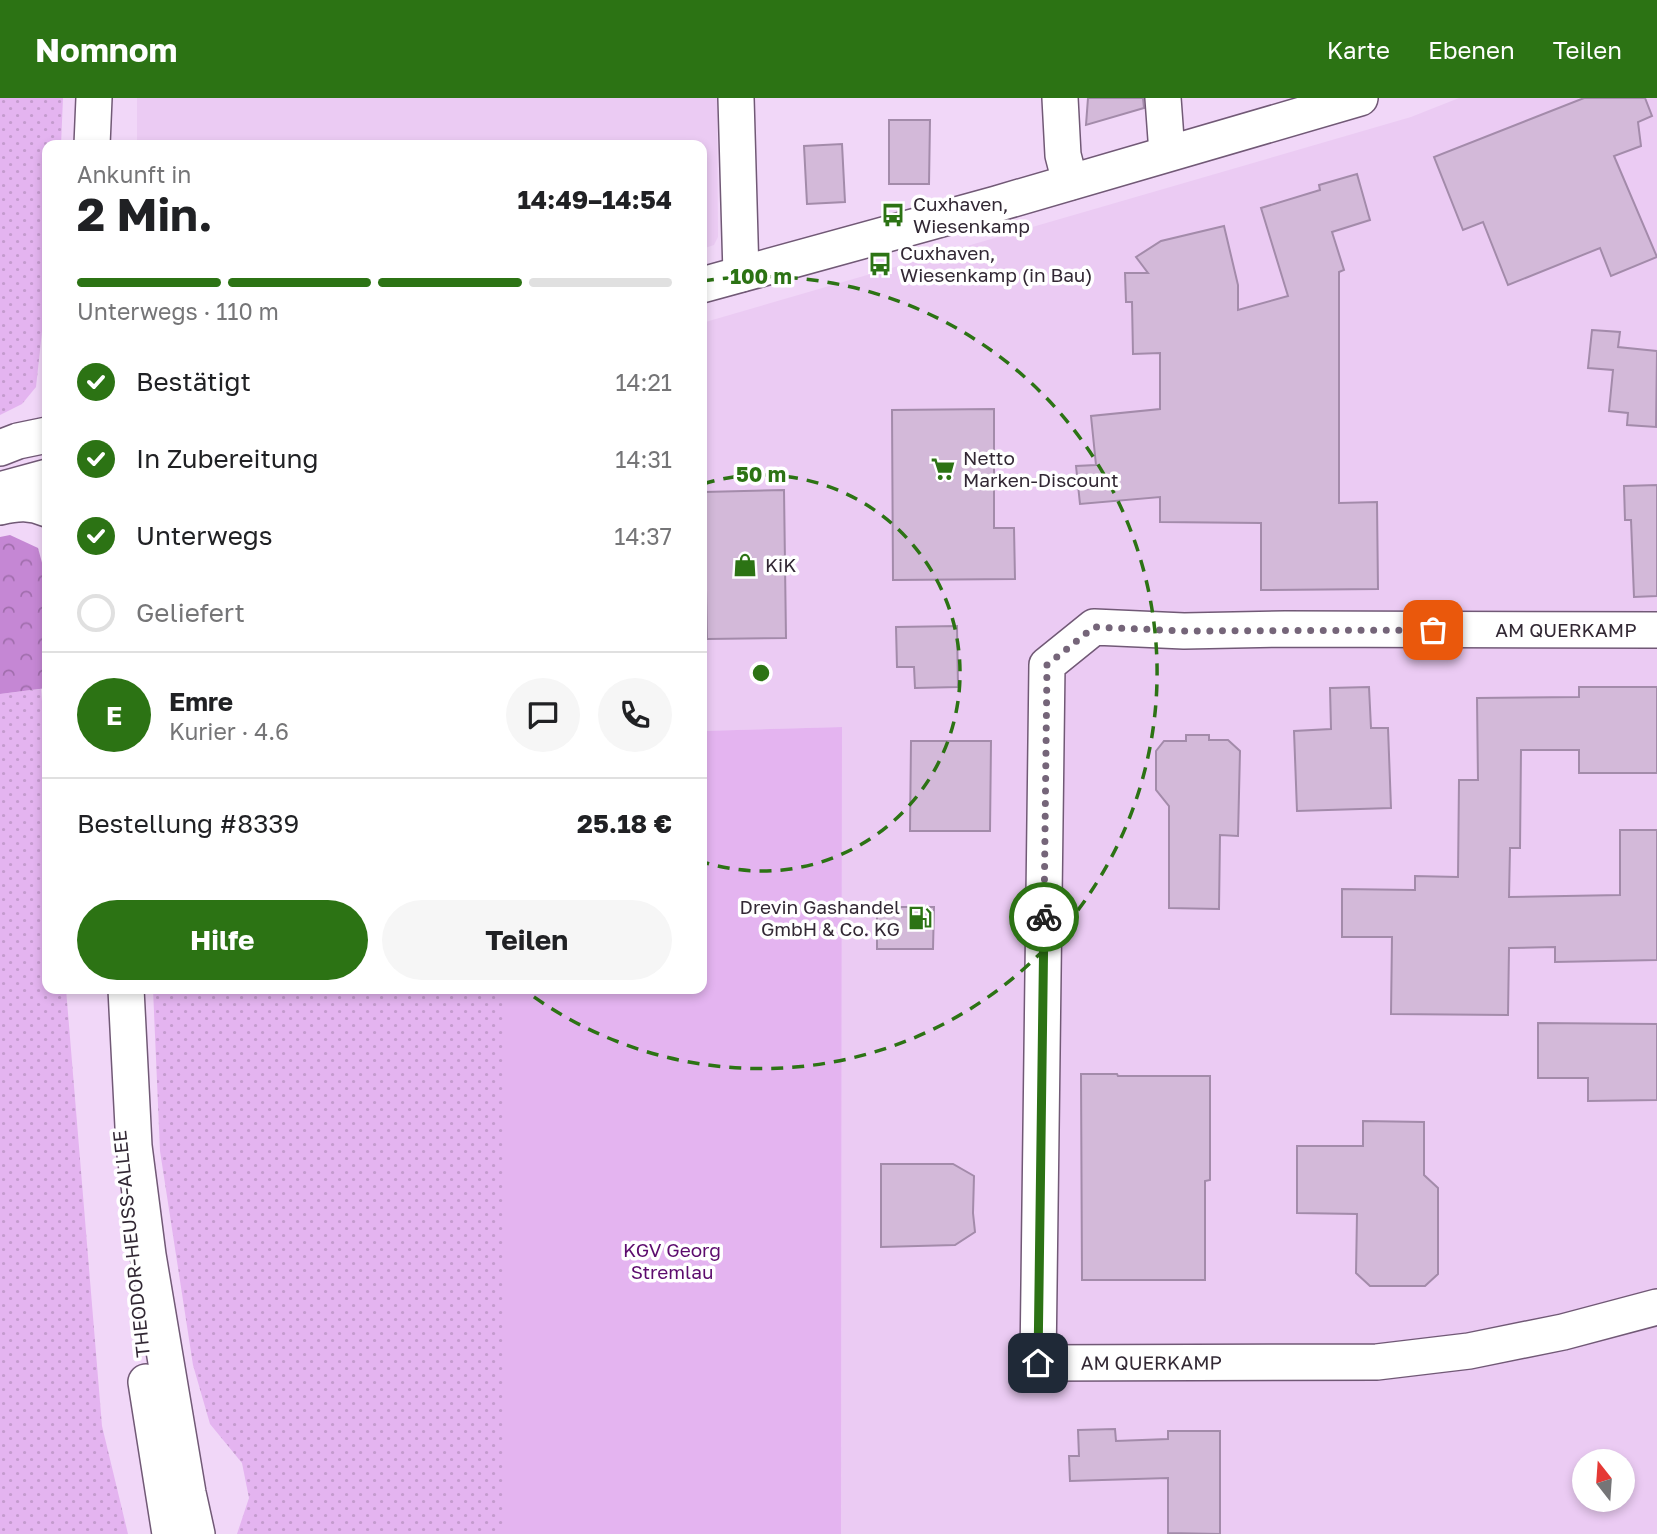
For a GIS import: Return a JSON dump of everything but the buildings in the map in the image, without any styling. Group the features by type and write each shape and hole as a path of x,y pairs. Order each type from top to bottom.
{"street":[{"path":"92,140 94,98"},
{"path":"113,98 114,140"},
{"path":"736,98 741,274"},
{"path":"1060,98 1063,155 1070,181"},
{"path":"1163,98 1167,153"},
{"path":"707,284 996,204 1360,98"},
{"path":"0,448 42,436"},
{"path":"0,490 42,478"},
{"path":"0,507 18,503 42,507"},
{"name":"AM QUERKAMP","path":"1657,629 1185,631 1094,627 1047,665 1038,1363 1377,1362 1469,1351 1563,1332 1657,1307"},
{"name":"THEODOR-HEUSS-ALLEE","path":"109,994 122,1178 149,1408 176,1496 197,1534"},
{"name":"THEODOR-HEUSS-ALLEE","path":"126,994 134,1146 176,1496 170,1534"}],"shaded area":[{"path":"137,98 717,98 718,237 714,245 707,247 707,140 137,140"},
{"path":"1459,98 1657,98 1657,1534 841,1534 842,727 707,731 707,322 1411,117"}],"green space":[{"path":"0,98 63,98 61,140 42,140 42,332 36,387 22,404 0,415"},
{"path":"10,535 38,548 42,563 42,689 0,694 0,537"},
{"path":"41,689 42,994 66,994 102,1426 128,1534 0,1534 0,694"},
{"name":"KGV Georg Stremlau","path":"842,727 841,1534 503,1534 503,994 707,994 707,731"},
{"path":"153,994 503,994 503,1534 237,1534 249,1498 242,1463 210,1424 193,1365 160,1151"}],"way so far":[{"path":"1044,917 1047,665 1094,627 1185,631 1433,630"}],"place":[{"name":"Cuxhaven, Wiesenkamp","path":"893,215"},
{"name":"Cuxhaven, Wiesenkamp (in Bau)","path":"880,264"},
{"name":"Netto Marken-Discount","path":"943,469"},
{"name":"KiK","path":"745,565"},
{"name":"Drevin Gashandel GmbH & Co. KG","path":"920,918"}],"route":[{"path":"1038,1363 1044,917"}]}
